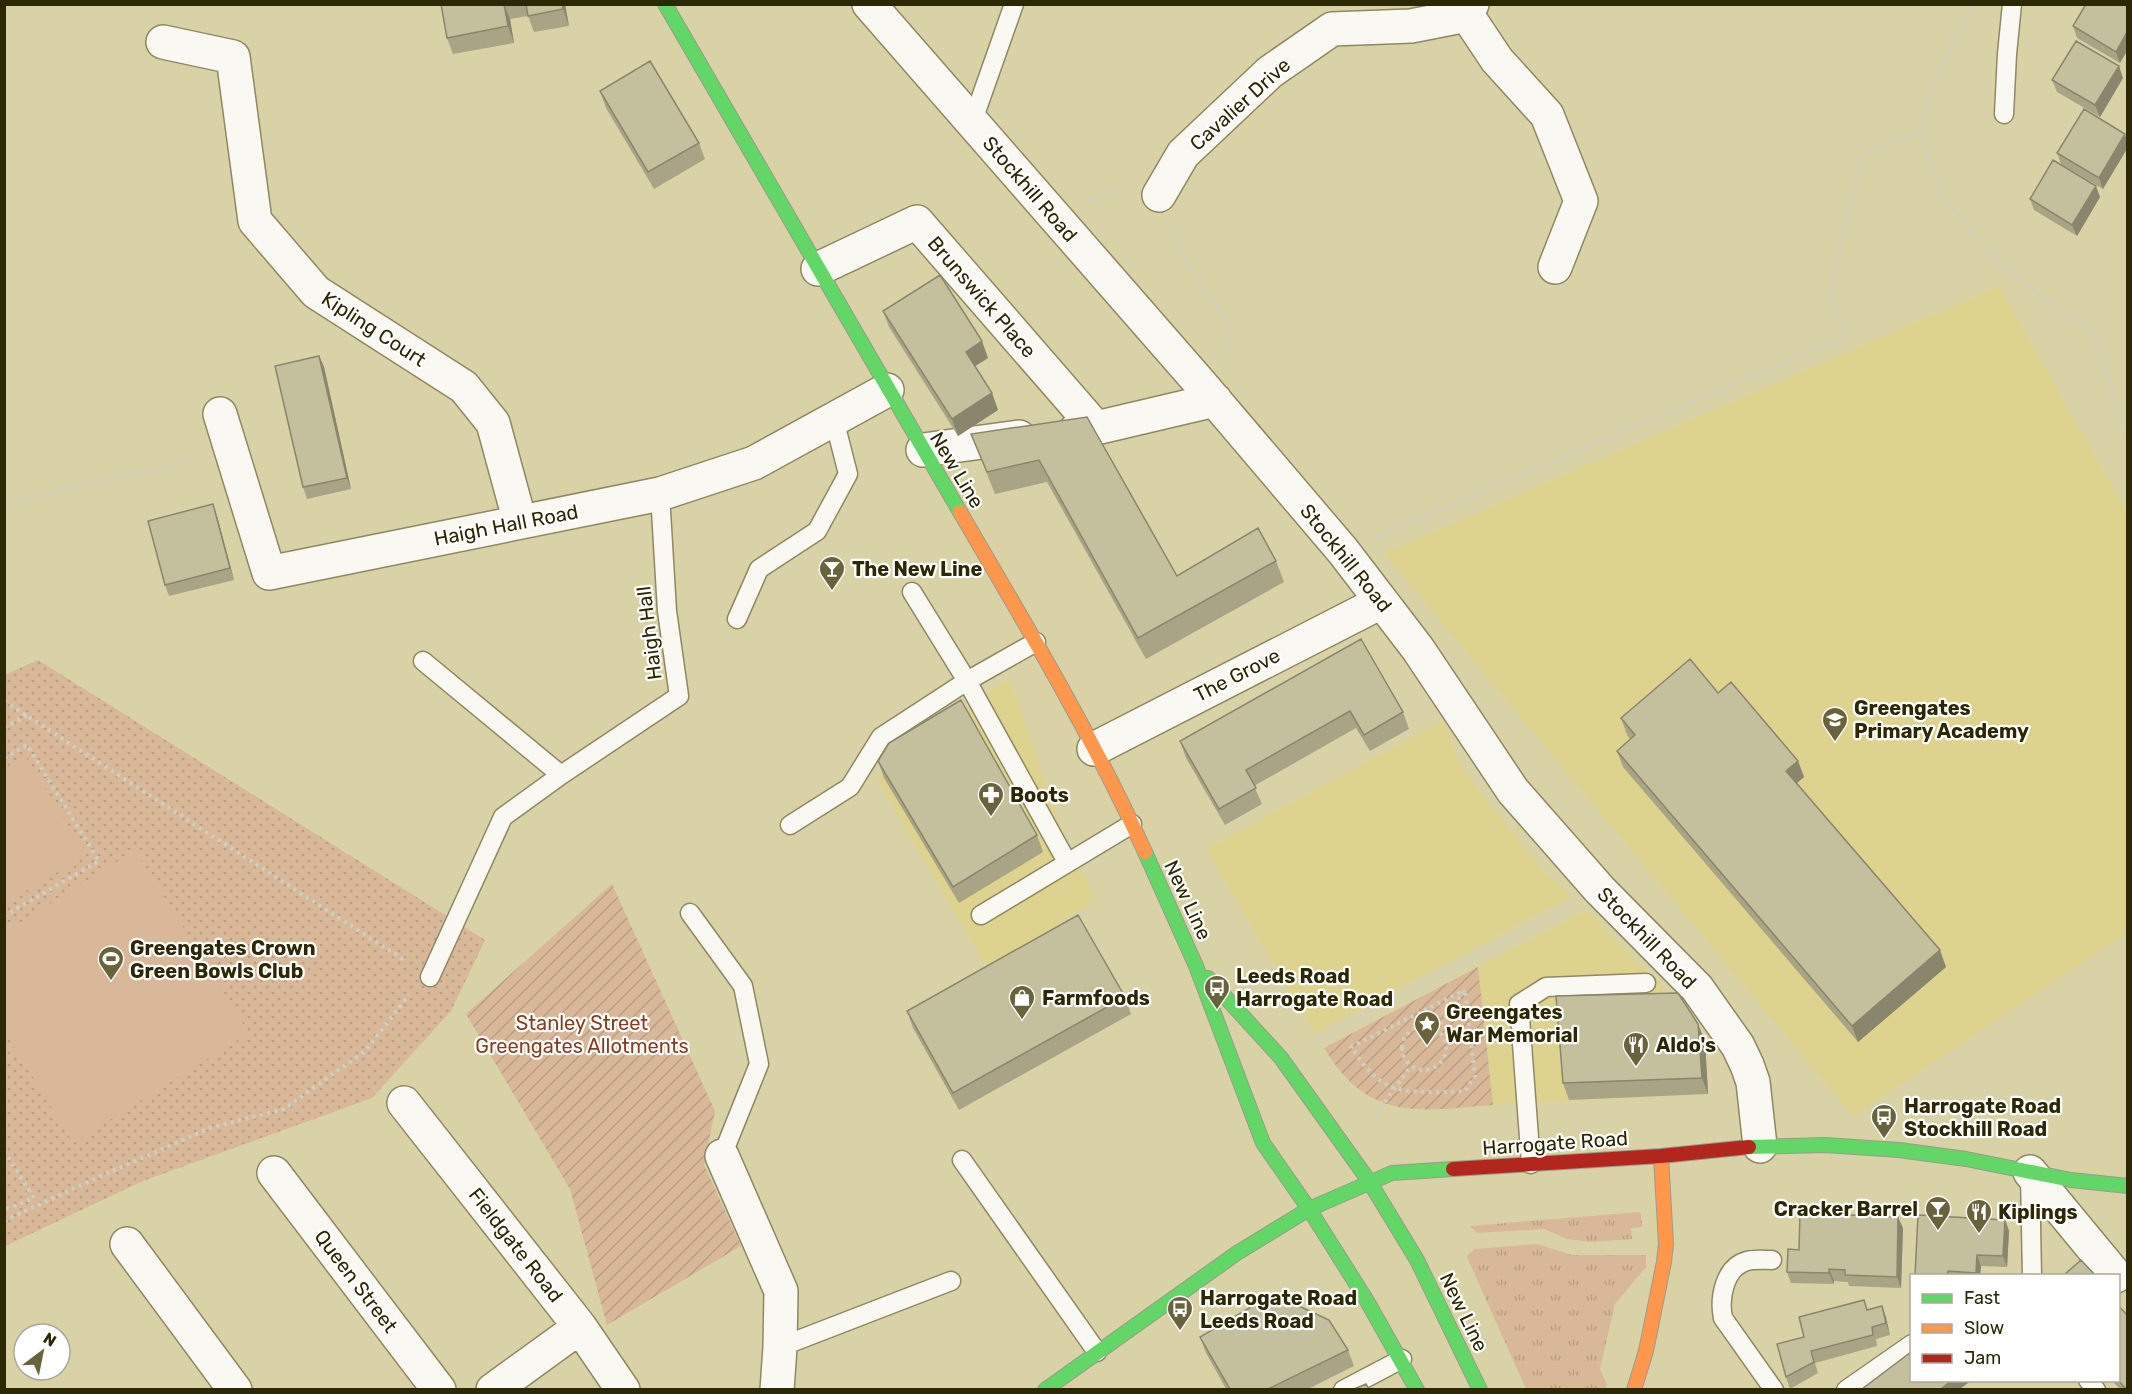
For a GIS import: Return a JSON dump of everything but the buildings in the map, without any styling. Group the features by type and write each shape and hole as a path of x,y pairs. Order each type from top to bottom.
{"main road":[{"name":"New Line","path":"665,4 887,390 1036,642 1094,749 1196,966 1263,1143 1309,1209 1402,1359 1417,1389"},
{"name":"New Line","path":"1196,966 1281,1058 1369,1181 1417,1260 1480,1389"},
{"name":"Harrogate Road","path":"1045,1389 1237,1253 1309,1209 1369,1181 1392,1173 1661,1156 1760,1146 1825,1144 1899,1150 1966,1159 2096,1184 2127,1186"},
{"path":"1634,1389 1647,1351 1664,1262 1666,1244 1661,1156"}],"street":[{"name":"Stockhill Road","path":"871,5 1343,551 1418,649 1513,791 1600,891 1697,988 1738,1046 1753,1082 1760,1146"},
{"name":"Cavalier Drive","path":"1159,195 1183,154 1270,72 1332,28 1411,26 1469,10"},
{"path":"1469,10 1497,60 1547,115 1581,201 1555,267"},
{"name":"Kipling Court","path":"163,42 233,57 255,221 316,292 464,387 493,423 520,522"},
{"name":"Brunswick Place","path":"818,270 917,222 1096,428"},
{"name":"Haigh Hall Road","path":"220,414 269,573 660,494 753,463 887,390"},
{"path":"923,450 1096,428 1207,391"},
{"name":"The Grove","path":"1094,749 1380,602"},
{"name":"Fieldgate Road","path":"404,1103 580,1327 623,1389"},
{"path":"722,1156 781,1290 777,1389"},
{"path":"2030,1172 2114,1274"},
{"name":"Queen Street","path":"274,1173 439,1389"},
{"path":"127,1244 235,1389"},
{"path":"493,1389 580,1327"}],"lane":[{"path":"972,123 1014,4"},
{"path":"2004,114 2012,4"},
{"path":"737,619 759,569 817,531 848,474 834,419"},
{"name":"Haigh Hall","path":"430,977 503,818 561,775 679,696 667,611 660,494"},
{"path":"912,592 967,681 1067,862"},
{"path":"790,825 850,787 882,737 967,681 1036,642"},
{"path":"423,661 561,775"},
{"path":"981,915 1131,824"},
{"path":"690,913 743,986 759,1064 722,1156"},
{"path":"1531,1164 1519,1004 1546,987 1646,983"},
{"path":"962,1160 1097,1352"},
{"path":"2030,1172 2032,1274"},
{"path":"1772,1260 1746,1261 1737,1268 1724,1286 1721,1307 1723,1318 1773,1388"},
{"path":"780,1347 951,1281"},
{"path":"1846,1389 1910,1345"},
{"path":"1343,1389 1402,1359"}],"path":[{"path":"1973,4 1941,66 1918,132 1941,195 1998,263 2093,334 2127,440"},
{"path":"1343,551 1845,337 1831,293 1845,219 1864,154 1918,132"},
{"path":"1042,202 1082,203 1115,191 1159,195 1178,248 1228,321 1225,365 1207,391"},
{"path":"4,502 232,452"},
{"path":"4,701 430,977 411,993 365,1051 284,1109 210,1128 4,1221"},
{"path":"4,726 27,716"},
{"path":"4,758 27,745 99,861 4,916"},
{"path":"1312,1044 1600,891"},
{"path":"1436,1029 1465,990"},
{"path":"1465,990 1475,1076 1466,1091 1436,1092 1394,1088 1376,1077 1362,1064 1351,1047 1465,990"},
{"path":"1427,1026 1436,1029 1444,1038 1446,1050 1442,1061 1433,1068 1421,1070 1410,1066 1403,1056 1402,1043 1408,1032 1417,1027 1427,1026"},
{"path":"1376,1114 1410,1066"},
{"path":"4,1151 34,1198 4,1210"}],"shaded area":[{"name":"Greengates Primary Academy","path":"1999,286 2127,512 2127,933 1853,1116 1384,553"},
{"path":"1010,679 1061,828 1095,899 989,971 877,779 892,753"},
{"path":"1444,720 1462,769 1540,867 1572,896 1314,1033 1206,849"},
{"path":"1587,910 1684,1009 1705,1041 1708,1094 1493,1105 1478,967"}],"green space":[{"path":"38,660 485,940 451,1011 372,1098 143,1181 5,1246 4,675"},
{"path":"25,755 86,855 5,904 5,768"},
{"name":"Greengates Crown Green Bowls Club","path":"135,850 249,1033 73,1143 5,1032 5,932"},
{"name":"Stanley Street Greengates Allotments","path":"612,884 715,1111 704,1165 741,1246 607,1325 570,1189 466,1014"},
{"path":"1478,967 1493,1105 1451,1109 1410,1109 1392,1105 1373,1098 1356,1087 1340,1071 1324,1048"},
{"path":"1638,1212 1641,1214 1642,1227 1631,1228 1632,1239 1590,1242 1567,1239 1544,1229 1477,1233 1470,1226"},
{"path":"1537,1244 1572,1255 1646,1255 1646,1267 1615,1304 1600,1369 1607,1385 1605,1389 1526,1389 1467,1257 1474,1249"}],"traffic: fast":[{"path":"665,4 960,512"},
{"path":"1145,852 1196,966 1263,1143 1309,1209 1367,1301 1417,1390"},
{"path":"1208,978 1281,1058 1369,1181 1417,1260 1480,1390"},
{"path":"1749,1147 1825,1145 1899,1150 1966,1159 2071,1180 2128,1186"},
{"path":"1045,1390 1237,1253 1309,1209 1392,1173 1453,1169"}],"traffic: slow":[{"path":"960,512 1080,722 1145,852"},
{"path":"1634,1390 1646,1351 1664,1262 1666,1244 1661,1156"}],"traffic: jam":[{"path":"1453,1169 1661,1156 1749,1147"}],"place":[{"name":"The New Line","path":"832,592"},
{"name":"Greengates Primary Academy","path":"1835,743"},
{"name":"Boots","path":"991,818"},
{"name":"Greengates Crown Green Bowls Club","path":"111,982"},
{"name":"Leeds Road Harrogate Road","path":"1217,1011"},
{"name":"Farmfoods","path":"1022,1021"},
{"name":"Greengates War Memorial","path":"1427,1047"},
{"name":"Aldo's","path":"1636,1068"},
{"name":"Harrogate Road Stockhill Road","path":"1884,1140"},
{"name":"Cracker Barrel","path":"1938,1232"},
{"name":"Kiplings","path":"1979,1235"},
{"name":"Harrogate Road Leeds Road","path":"1180,1332"}]}
